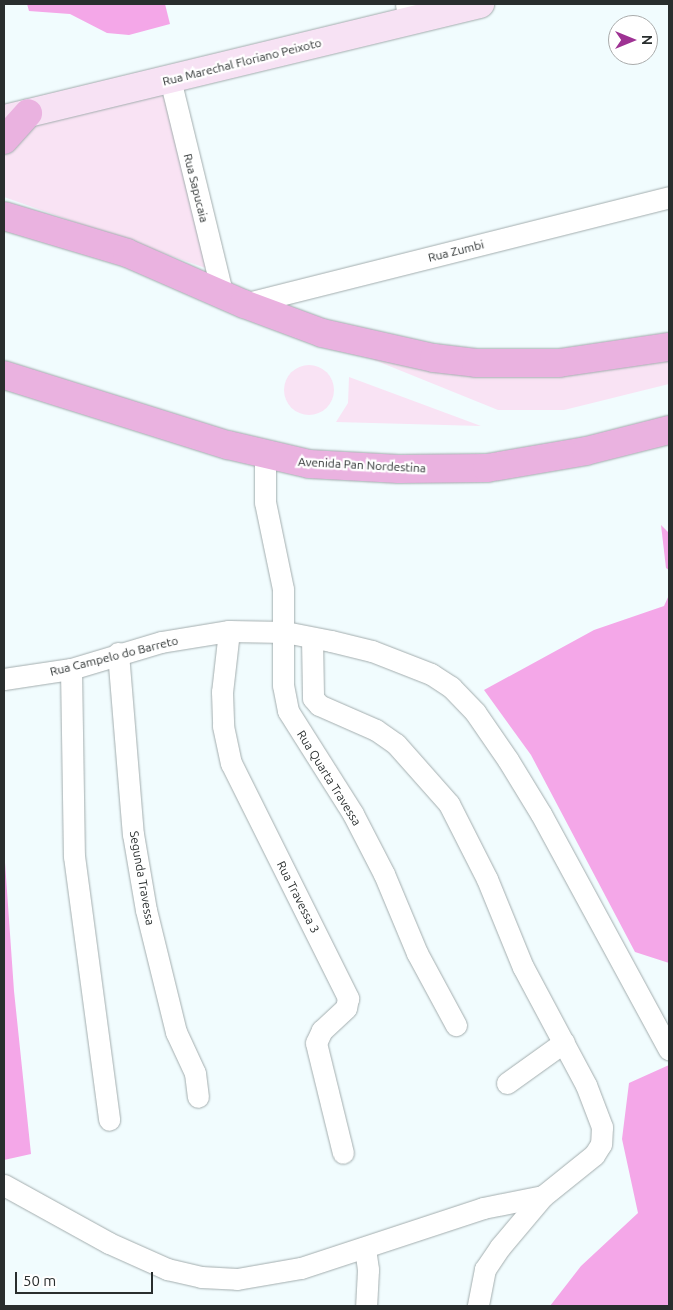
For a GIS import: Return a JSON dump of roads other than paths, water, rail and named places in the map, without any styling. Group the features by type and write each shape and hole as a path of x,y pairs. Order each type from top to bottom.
{"highway":[{"path":"4,140 16,116"},
{"path":"4,216 127,253 233,300 322,333 434,358 476,363 559,363 669,347"},
{"name":"Avenida Pan Nordestina","path":"4,375 265,455 309,464 399,469 487,468 586,451 669,430"}],"main road":[{"name":"Rua Marechal Floriano Peixoto","path":"16,116 170,79 408,13 480,4"}],"street":[{"name":"Rua Sapucaia","path":"170,79 233,300"},
{"name":"Rua Zumbi","path":"233,300 669,197"},
{"path":"265,455 265,502 283,589 285,632"},
{"name":"Rua Campelo do Barreto","path":"4,679 71,669 118,653 229,631 285,632 372,650 424,671 451,687 475,712 541,814 669,1050"},
{"name":"Rua Travessa 3","path":"229,631 222,692 224,726 231,763 348,998 346,1008 322,1030 316,1043 344,1153"},
{"name":"Rua Quarta Travessa","path":"285,632 282,684 288,711 353,814 384,874 416,953 456,1024"},
{"path":"312,638 313,698 319,705 376,730 396,744 448,804 487,879 522,967 564,1042 602,1127 601,1144 594,1155 543,1196 485,1269 478,1306"},
{"name":"Segunda Travessa","path":"118,653 133,834 146,910 176,1032 194,1073 198,1097"},
{"path":"71,669 74,856 109,1120"},
{"path":"507,1084 564,1042"},
{"path":"4,1185 109,1243 168,1269 201,1277 237,1279 268,1276 365,1248 483,1208 543,1196"},
{"path":"365,1248 368,1270 366,1306"}]}
